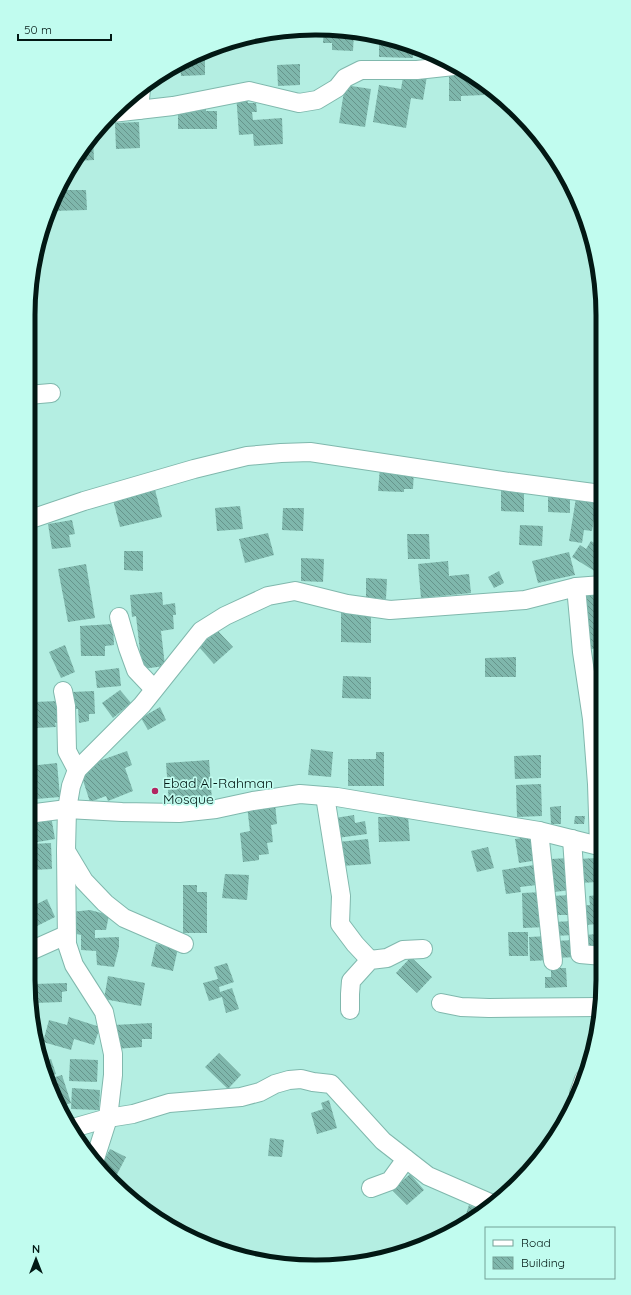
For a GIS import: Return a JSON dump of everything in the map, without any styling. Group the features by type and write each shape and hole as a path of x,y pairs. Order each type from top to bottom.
{"street":[{"path":"123,112 173,106 249,91 299,103 317,100 337,88 345,78 361,70 417,70 445,67"},
{"path":"139,110 140,97"},
{"path":"35,394 51,393"},
{"path":"35,518 84,501 194,469 247,456 281,453 310,452 502,481 596,493"},
{"path":"97,1154 108,1118 113,1075 113,1054 104,1012 74,965 67,944 67,809 71,786 77,770 142,705 201,631 225,616 268,596 295,591 347,604 390,610 525,600 576,586 596,585"},
{"path":"576,586 582,652 592,719 596,771"},
{"path":"119,617 136,670 154,689"},
{"path":"63,691 66,706 67,751 77,770"},
{"path":"35,813 67,809 179,813 216,809 253,801 300,794 337,797 539,831 596,845"},
{"path":"325,796 341,896 340,924 355,944 370,960"},
{"path":"539,831 553,961"},
{"path":"572,840 580,954 596,955"},
{"path":"66,850 84,881 105,903 124,918 184,944"},
{"path":"35,949 66,935"},
{"path":"350,1010 351,982 370,960 387,958 403,950 423,949"},
{"path":"441,1003 461,1007 489,1008 594,1007"},
{"path":"77,1127 108,1118 133,1114 169,1103 241,1097 260,1092 275,1084 289,1080 301,1079 331,1084 383,1141 428,1176 487,1202"},
{"path":"372,1188 390,1181 406,1159"}],"building":[{"path":"324,35 354,37 353,51 332,50 332,43 323,43"},
{"path":"379,42 413,52 413,58 379,57"},
{"path":"205,57 205,75 181,76 180,70"},
{"path":"300,64 300,85 278,86 277,65"},
{"path":"449,71 456,73 459,77 463,77 484,92 484,95 461,96 461,101 449,101"},
{"path":"427,76 423,100 411,98 406,128 373,122 379,85 401,89 403,77"},
{"path":"345,85 371,89 365,127 339,123"},
{"path":"247,92 248,103 256,103 257,112 252,112 253,120 282,118 283,144 254,146 253,134 239,135 236,93"},
{"path":"178,107 206,107 206,111 217,111 217,129 178,129"},
{"path":"139,122 140,148 116,149 115,123"},
{"path":"93,145 94,160 82,161"},
{"path":"65,190 86,190 87,210 55,211"},
{"path":"380,467 414,469 413,489 404,489 404,492 378,491"},
{"path":"154,486 162,517 120,527 112,496"},
{"path":"501,490 524,491 524,512 501,511"},
{"path":"548,494 570,495 570,513 548,512"},
{"path":"576,498 596,500 596,512 592,531 584,530 582,543 569,541"},
{"path":"240,506 243,529 217,531 215,508"},
{"path":"283,508 304,508 303,531 282,530"},
{"path":"72,520 75,534 69,535 71,547 52,549 48,524"},
{"path":"520,525 543,526 542,546 519,545"},
{"path":"268,533 274,555 245,563 239,539"},
{"path":"407,534 429,534 430,559 408,559"},
{"path":"591,541 596,544 596,572 572,557 580,545 586,549"},
{"path":"124,551 143,551 143,571 124,570"},
{"path":"569,552 575,575 538,583 532,561"},
{"path":"301,558 324,559 323,582 301,581"},
{"path":"448,561 449,576 469,574 471,593 421,598 418,564"},
{"path":"86,564 95,618 68,622 58,569"},
{"path":"499,571 504,583 494,588 488,577"},
{"path":"366,578 387,579 386,599 366,598"},
{"path":"162,592 163,605 175,603 176,615 173,615 174,629 161,631 165,666 142,669 136,616 132,617 130,595"},
{"path":"596,595 596,649 591,649 584,596"},
{"path":"341,611 371,611 371,643 341,642"},
{"path":"35,621 36,621 37,646 35,646"},
{"path":"113,624 114,645 105,646 105,656 81,656 80,626"},
{"path":"217,630 233,647 214,664 199,647"},
{"path":"65,645 75,672 61,678 49,652"},
{"path":"516,657 516,677 485,677 485,658"},
{"path":"119,668 121,686 97,688 95,671"},
{"path":"590,674 596,674 596,702 592,702"},
{"path":"343,676 371,677 371,699 342,698"},
{"path":"120,690 131,703 113,718 102,703"},
{"path":"94,691 95,714 89,714 89,721 79,723 78,709 72,709 72,692"},
{"path":"59,701 61,723 55,723 56,727 35,728 35,702"},
{"path":"160,707 166,720 148,730 141,718"},
{"path":"311,749 333,752 331,777 308,775"},
{"path":"127,751 132,765 125,768 133,791 108,801 106,796 90,802 79,768"},
{"path":"376,752 384,752 384,786 348,786 348,759 376,759"},
{"path":"541,755 541,778 515,779 514,756"},
{"path":"209,760 212,800 169,803 166,763"},
{"path":"57,763 60,797 36,799 35,804 35,765"},
{"path":"541,784 542,816 517,817 516,785"},
{"path":"275,803 277,824 271,825 273,842 267,843 269,854 259,855 259,860 243,862 240,833 250,831 247,806"},
{"path":"561,806 561,824 551,824 550,807"},
{"path":"354,815 355,823 365,821 367,834 337,838 335,818"},
{"path":"51,816 55,839 35,842 35,819"},
{"path":"408,816 410,841 379,842 378,817"},
{"path":"575,816 585,816 584,824 574,824"},
{"path":"535,836 539,860 519,863 515,839"},
{"path":"368,839 371,864 341,866 338,842"},
{"path":"51,843 52,869 35,870 35,844"},
{"path":"488,847 494,868 477,872 471,851"},
{"path":"569,858 572,890 554,892 551,859"},
{"path":"596,858 596,882 578,883 577,859"},
{"path":"534,865 537,885 520,887 521,892 506,894 502,870"},
{"path":"225,874 249,875 247,900 222,898"},
{"path":"183,885 197,885 197,892 207,892 207,933 183,933"},
{"path":"543,892 546,927 523,928 522,893"},
{"path":"574,895 575,915 550,915 550,896"},
{"path":"596,895 596,924 583,925 581,906 590,905 589,896"},
{"path":"47,899 55,917 37,926 35,922 35,905"},
{"path":"90,910 109,915 106,930 95,930 95,938 119,937 119,947 114,967 97,965 96,951 81,950 81,935 72,933 71,912"},
{"path":"575,921 576,935 552,936 552,922"},
{"path":"508,932 528,932 528,956 509,956"},
{"path":"596,934 596,949 585,950 584,935"},
{"path":"549,936 550,960 530,961 529,937"},
{"path":"576,940 576,957 555,958 554,941"},
{"path":"156,944 178,948 173,971 151,966"},
{"path":"411,957 432,977 417,993 396,973"},
{"path":"227,963 234,982 219,987 220,992 232,988 239,1009 226,1013 222,997 209,1001 203,983 218,979 214,967"},
{"path":"551,968 566,968 567,987 545,988 545,977 551,977"},
{"path":"108,976 145,983 141,1006 104,999"},
{"path":"67,983 67,991 62,992 62,1002 36,1003 35,984"},
{"path":"69,1017 100,1027 94,1045 74,1039 71,1050 43,1042 49,1020 67,1025"},
{"path":"152,1023 152,1039 142,1039 142,1047 115,1049 114,1025"},
{"path":"219,1053 241,1075 228,1089 205,1067"},
{"path":"51,1059 56,1074 52,1075 47,1060"},
{"path":"70,1059 98,1060 97,1082 69,1081"},
{"path":"62,1075 71,1103 65,1105 53,1078"},
{"path":"72,1088 100,1090 99,1110 71,1109"},
{"path":"329,1100 337,1128 317,1134 311,1113 323,1109 321,1103"},
{"path":"270,1138 284,1140 282,1157 268,1156"},
{"path":"110,1149 126,1157 116,1177 103,1162"},
{"path":"410,1174 424,1190 407,1205 392,1190"},
{"path":"469,1205 477,1208 471,1213 465,1216"}],"place":[{"name":"Ebad Al-Rahman Mosque","path":"155,791"}]}
